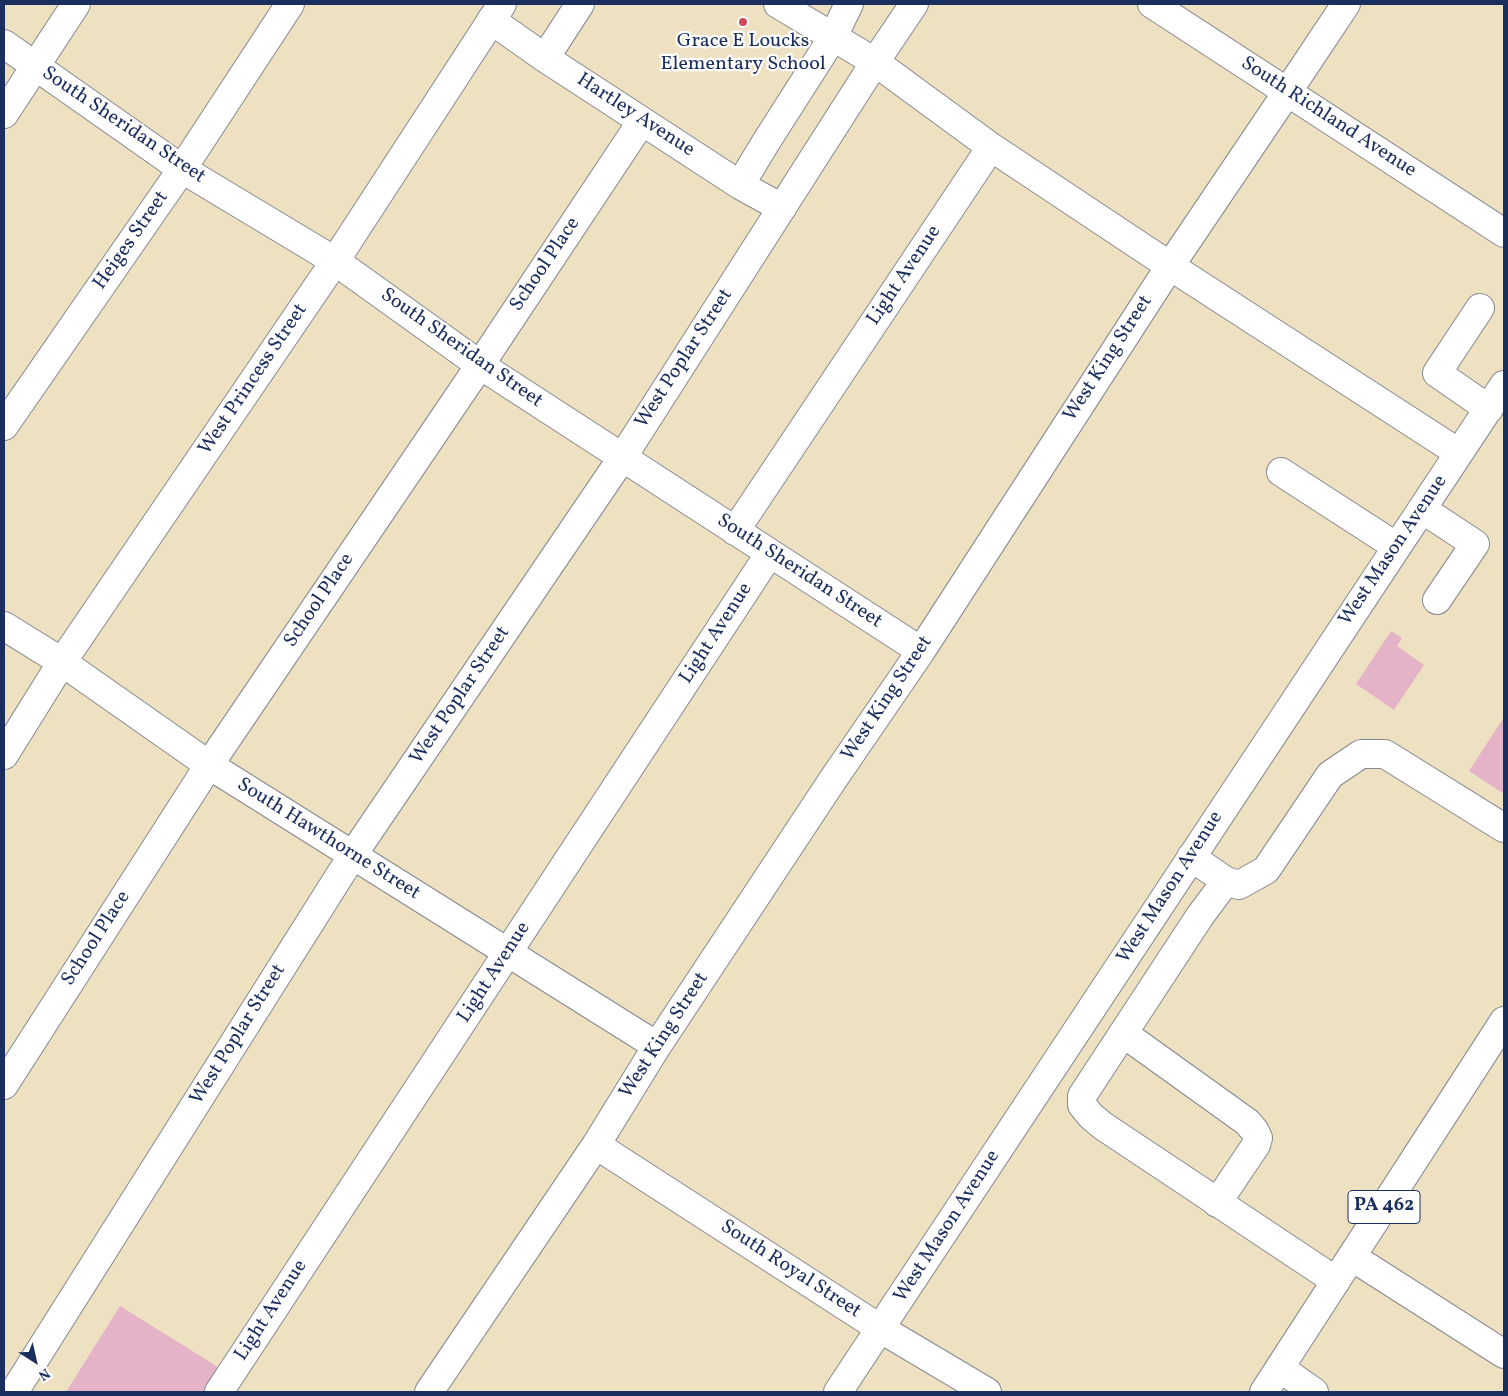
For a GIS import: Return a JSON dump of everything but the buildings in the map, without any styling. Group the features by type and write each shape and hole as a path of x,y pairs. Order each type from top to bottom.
{"street":[{"path":"4,114 76,4"},
{"name":"Heiges Street","path":"4,426 182,169 290,4"},
{"path":"545,58 580,4"},
{"path":"778,4 875,62 991,147 1170,266 1459,453"},
{"path":"740,185 833,37 849,4"},
{"name":"West Poplar Street","path":"14,1392 352,856 622,458 914,4"},
{"name":"South Richland Avenue","path":"1152,4 1504,233"},
{"name":"West King Street","path":"429,1392 596,1145 657,1046 921,650 1170,266 1346,4"},
{"name":"Hartley Avenue","path":"497,12 545,58 740,185 782,208"},
{"name":"West Princess Street","path":"4,755 62,662 335,261 497,12"},
{"name":"South Sheridan Street","path":"4,44 182,169 335,261 480,365 921,650"},
{"name":"School Place","path":"4,1085 209,765 480,365 642,121"},
{"name":"Light Avenue","path":"735,531 991,147"},
{"path":"1480,308 1437,373 1489,408"},
{"name":"West Mason Avenue","path":"846,1390 881,1329 1504,385"},
{"path":"1281,472 1397,547"},
{"path":"1422,509 1475,544 1437,600"},
{"name":"Light Avenue","path":"219,1392 770,553"},
{"name":"South Hawthorne Street","path":"4,626 62,662 209,765 657,1046"},
{"path":"1191,857 1226,881 1239,885 1266,870 1330,775 1361,754 1385,754 1504,828"},
{"path":"1226,881 1195,924 1082,1096 1082,1105 1103,1126 1336,1281"},
{"name":"PA 462","path":"1264,1392 1504,1021"},
{"path":"1123,1034 1247,1122 1254,1130 1258,1138 1256,1145 1218,1203"},
{"name":"South Royal Street","path":"596,1145 881,1329 987,1392"},
{"path":"1352,1257 1504,1354"},
{"path":"1280,1368 1314,1392"}],"place":[{"name":"Grace E Loucks Elementary School","path":"743,22"}]}
